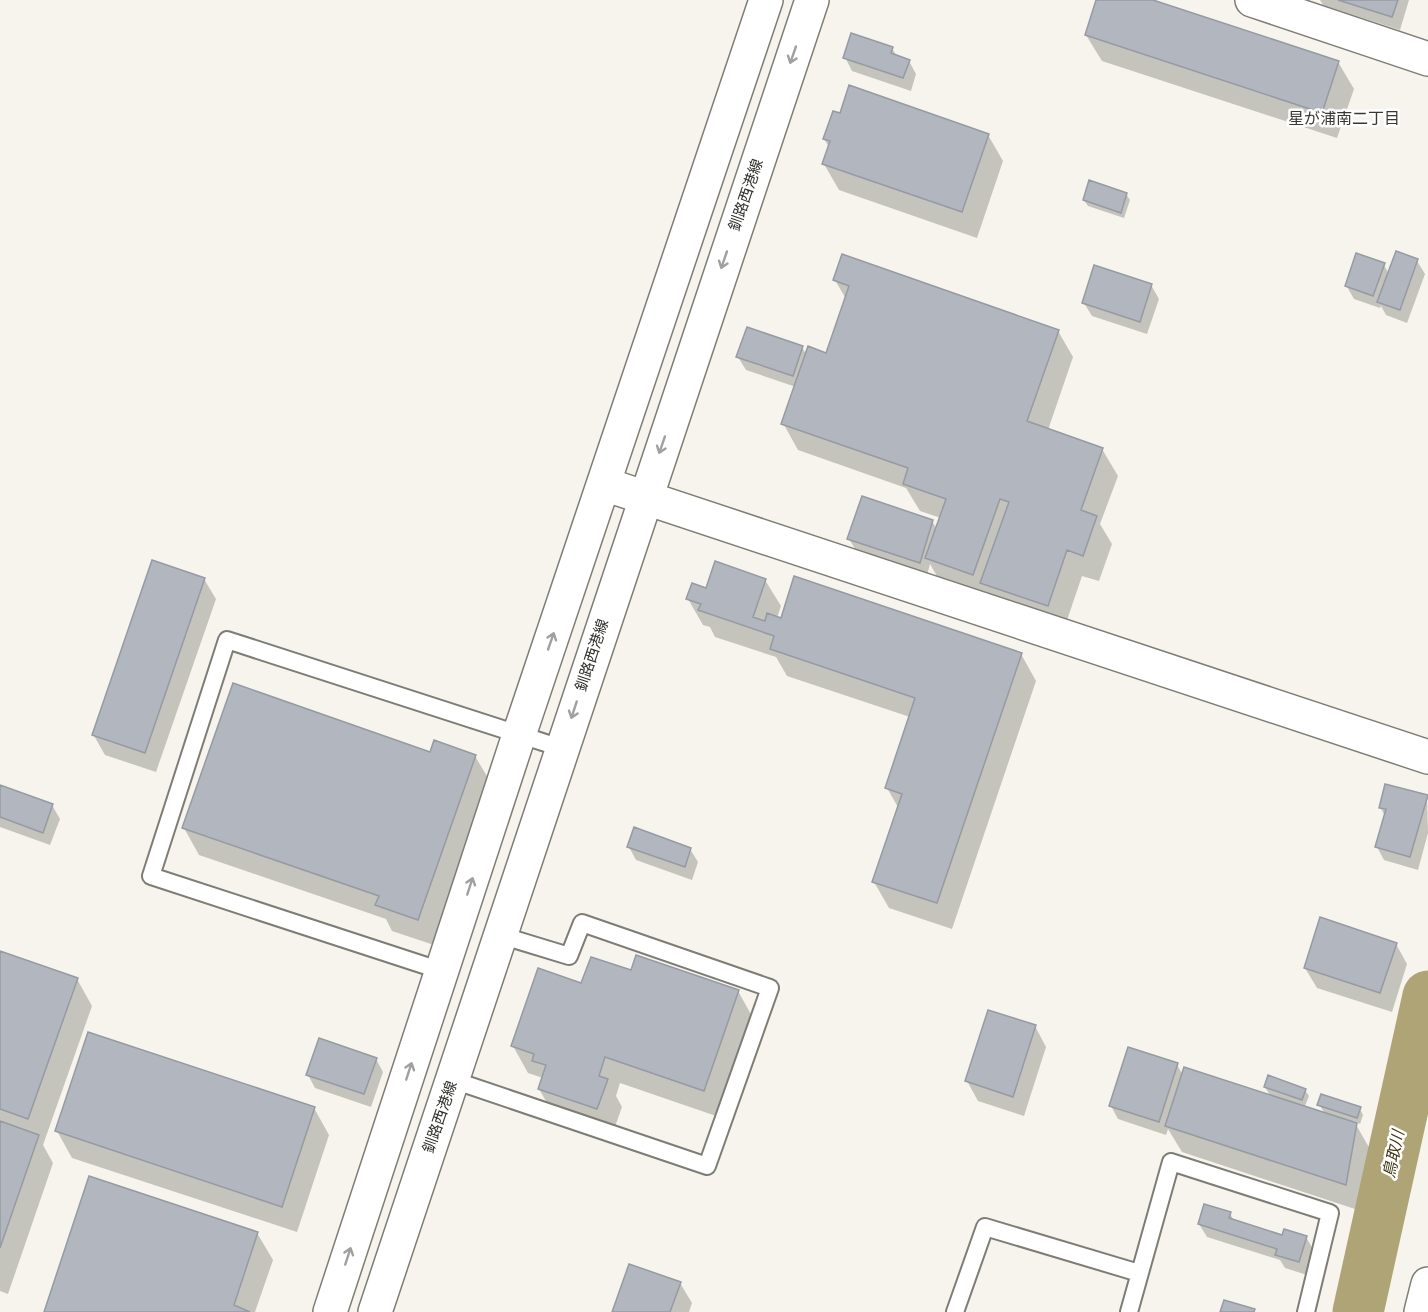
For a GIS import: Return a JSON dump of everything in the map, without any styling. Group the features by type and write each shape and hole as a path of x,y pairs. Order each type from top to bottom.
{"main road":[{"path":"330,1312 519,735 766,0"},
{"name":"釧路西港線","path":"375,1312 644,497 812,0"},
{"path":"1252,0 1428,59"},
{"path":"604,484 1428,758"},
{"path":"1421,1312 1428,1284"}],"lane":[{"path":"442,971 151,876 227,640 561,748"},
{"path":"453,1080 707,1166 770,988 582,923 569,956 500,935"},
{"path":"1129,1312 1171,1162 1330,1213 1306,1312"},
{"path":"955,1312 985,1227 1140,1273"}],"building":[{"path":"1096,0 1153,0 1339,61 1322,113 1085,35"},
{"path":"1338,0 1398,0 1392,17"},
{"path":"851,33 893,47 891,53 910,60 903,78 843,58"},
{"path":"849,85 989,134 962,212 822,164 830,141 823,139 833,111 840,113"},
{"path":"1089,180 1127,193 1121,213 1083,200"},
{"path":"1396,251 1418,259 1400,310 1377,302"},
{"path":"1356,253 1385,263 1373,296 1345,286"},
{"path":"842,254 1059,330 1027,421 1103,448 1081,510 1097,516 1083,556 1067,550 1048,606 980,583 1009,502 1000,499 973,575 925,558 946,499 903,484 908,468 781,424 808,346 826,353 849,286 833,280"},
{"path":"1094,265 1152,284 1140,322 1082,303"},
{"path":"747,327 803,346 793,376 736,357"},
{"path":"862,496 933,520 920,563 847,539"},
{"path":"152,560 205,578 145,753 92,735"},
{"path":"715,561 766,579 753,617 765,621 767,613 781,618 794,576 1022,653 937,903 872,882 902,794 885,788 915,698 770,649 774,636 698,610 701,604 686,599 692,583 706,588"},
{"path":"233,683 430,752 434,740 476,755 418,920 375,905 379,896 182,828"},
{"path":"1385,784 1428,795 1410,857 1375,847 1386,809 1379,808"},
{"path":"0,785 53,804 43,833 0,817"},
{"path":"634,827 691,848 685,867 627,847"},
{"path":"1320,917 1397,943 1380,993 1304,968"},
{"path":"0,951 78,978 28,1119 0,1109"},
{"path":"636,955 739,990 704,1091 605,1057 599,1076 608,1079 597,1109 538,1089 546,1065 532,1061 534,1054 511,1046 538,968 581,983 591,957 631,970"},
{"path":"988,1010 1036,1025 1013,1097 965,1081"},
{"path":"88,1032 315,1107 282,1207 55,1131"},
{"path":"319,1038 377,1058 364,1094 306,1075"},
{"path":"1128,1047 1178,1063 1159,1122 1109,1106"},
{"path":"1184,1067 1357,1123 1346,1185 1165,1126"},
{"path":"1268,1075 1306,1089 1302,1100 1264,1087"},
{"path":"1321,1094 1361,1107 1357,1118 1317,1105"},
{"path":"0,1121 39,1135 0,1248"},
{"path":"89,1176 258,1232 234,1305 250,1312 44,1312"},
{"path":"1204,1204 1231,1212 1229,1218 1282,1235 1284,1229 1307,1236 1299,1262 1275,1255 1277,1249 1198,1224"},
{"path":"629,1264 681,1282 670,1312 612,1312"},
{"path":"1224,1300 1255,1309 1254,1312 1220,1312"}],"waterway":[{"name":"鳥取川","path":"1358,1312 1428,996"}],"district":[{"name":"星が浦南二丁目","path":"1344,118"}]}
